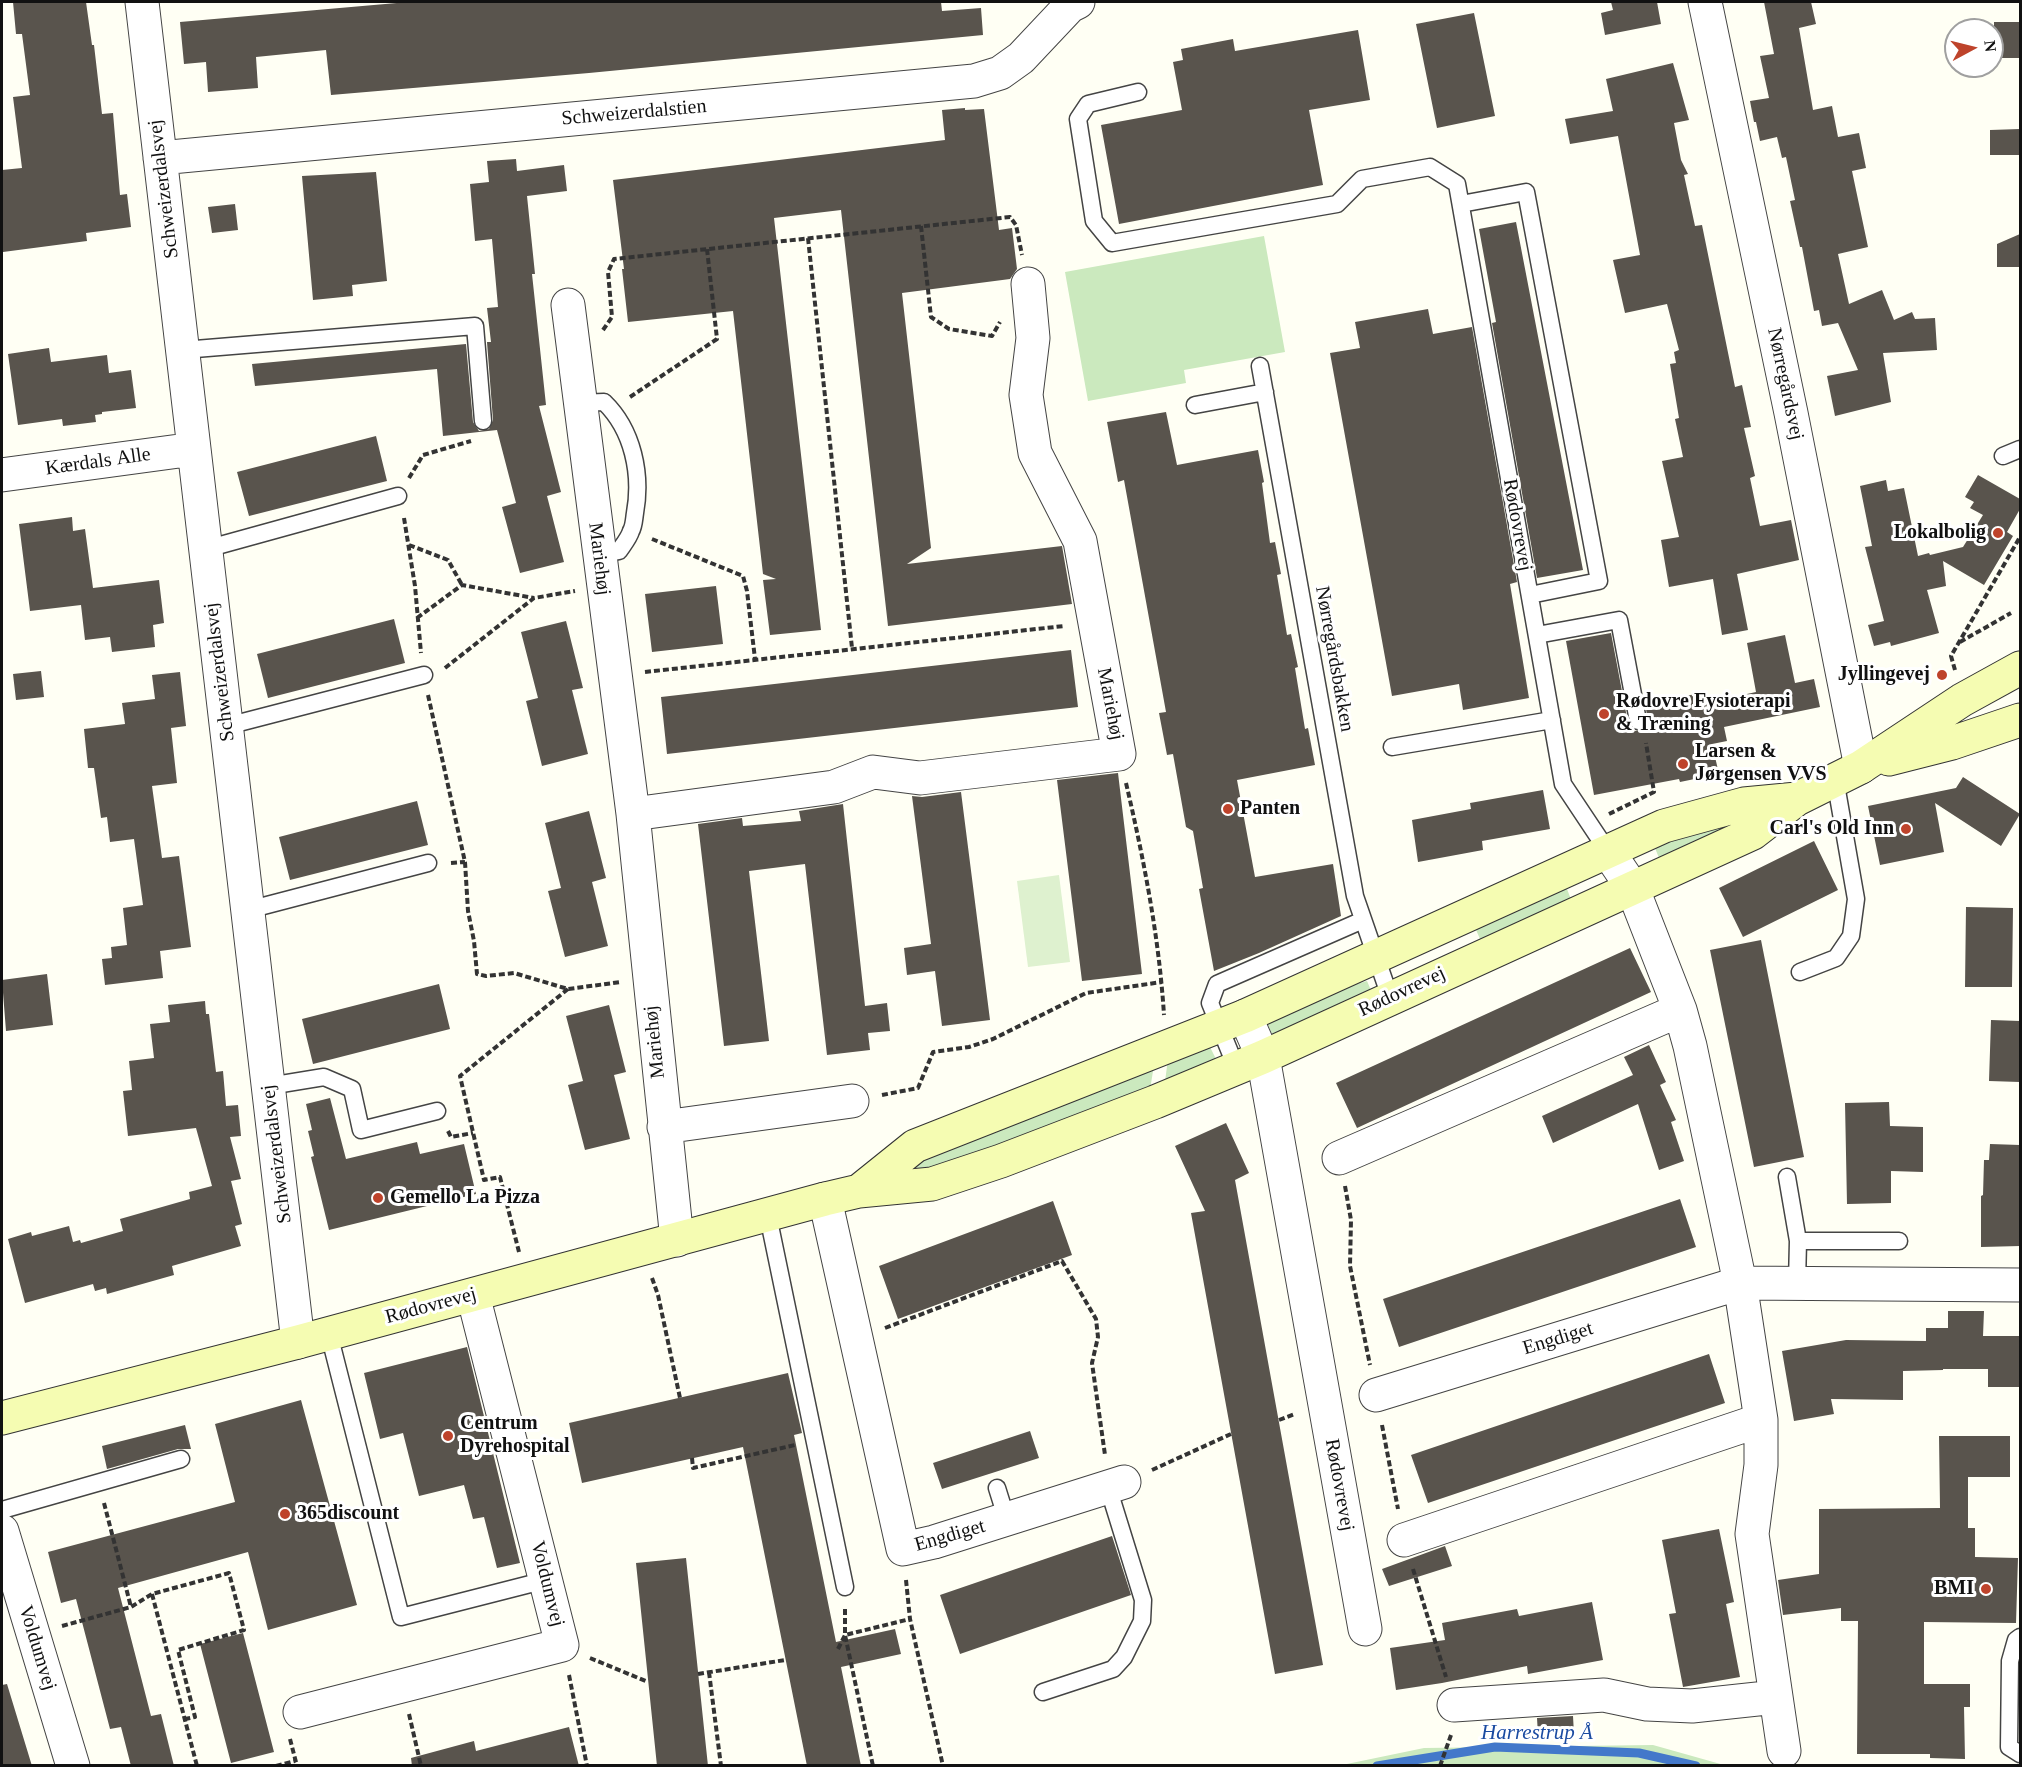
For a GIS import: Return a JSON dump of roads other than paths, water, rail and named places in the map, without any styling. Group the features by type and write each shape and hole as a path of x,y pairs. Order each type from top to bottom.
{"street":[{"name":"Schweizerdalsvej","path":"142,2 268,1086 314,1338"},
{"name":"Schweizerdalstien","path":"160,158 974,81 1000,73 1021,58 1070,6 1078,2"},
{"name":"Nørregårdsvej","path":"1705,2 1791,413 1848,773"},
{"name":"Mariehøj","path":"633,814 834,787 873,772 920,778 1119,753 1080,541 1035,453 1026,395 1033,338 1028,284"},
{"name":"Mariehøj","path":"568,305 633,814 664,1128 678,1240"},
{"name":"Kærdals Alle","path":"2,475 194,449"},
{"name":"Rødovrevej","path":"2,1418 314,1338 825,1199 859,1191 932,1184 1012,1157 1155,1102 1249,1062 1753,833 1797,799 1848,773 1962,700 2020,668"},
{"name":"Rødovrevej","path":"1848,773 1952,743 2020,720"},
{"name":"Rødovrevej","path":"859,1191 915,1146 1232,1021 1609,853 1664,826 1744,804 1797,799"},
{"path":"1609,853 1632,887 1680,1010 1690,1046 1740,1283 1761,1420 1761,1465 1752,1534 1784,1751"},
{"path":"1339,1158 1680,1010"},
{"name":"Rødovrevej","path":"1232,1021 1249,1062 1365,1629"},
{"path":"664,1128 852,1101"},
{"name":"Engdiget","path":"825,1199 903,1549 934,1542 1116,1485"},
{"name":"Engdiget","path":"1376,1395 1740,1283 2020,1285"},
{"name":"Voldumvej","path":"300,1712 562,1645 473,1295"},
{"path":"1404,1540 1761,1420"},
{"name":"Voldumvej","path":"2,1531 73,1766"},
{"path":"1454,1704 1604,1695 1647,1704 1692,1706 1776,1696"}],"lane":[{"name":"Rødovrevej","path":"1138,92 1088,104 1078,119 1094,221 1112,243 1337,204 1362,179 1430,167 1457,184 1563,784 1609,853"},
{"path":"1461,204 1526,192 1599,581 1530,595"},
{"path":"183,350 475,326 483,421"},
{"name":"Nørregårdsbakken","path":"1260,366 1355,896 1390,998"},
{"path":"577,388 604,402 612,410 625,431 635,461 638,499 632,531 619,551 599,555"},
{"path":"1195,405 1264,392"},
{"path":"2004,456 2020,449"},
{"path":"206,549 398,496"},
{"path":"1537,635 1619,620 1638,720"},
{"path":"227,726 425,679"},
{"path":"1392,747 1552,720"},
{"path":"1800,972 1836,958 1851,936 1857,899 1848,773"},
{"path":"248,910 428,863"},
{"path":"1232,1021 1210,1003 1217,984 1363,920"},
{"path":"268,1086 324,1077 352,1089 362,1130 437,1111"},
{"path":"1787,1177 1798,1241 1797,1283"},
{"path":"768,1216 845,1587"},
{"path":"1798,1241 1899,1241"},
{"path":"314,1338 401,1617 546,1580"},
{"path":"2,1510 181,1460"},
{"path":"1043,1692 1113,1669 1124,1657 1142,1621 1143,1600 1116,1485"},
{"path":"997,1488 1007,1520"},
{"path":"2020,1637 2016,1640 2010,1661 2009,1747 2020,1755"}],"waterway":[{"name":"Harrestrup Å","path":"1377,1766 1495,1747 1639,1753 1696,1766"}],"place":[{"name":"Lokalbolig","path":"1998,533"},
{"name":"Jyllingevej","path":"1942,675"},
{"name":"Rødovre Fysioterapi & Træning","path":"1604,714"},
{"name":"Larsen & Jørgensen VVS","path":"1683,764"},
{"name":"Panten","path":"1228,809"},
{"name":"Carl's Old Inn","path":"1906,829"},
{"name":"Gemello La Pizza","path":"378,1198"},
{"name":"Centrum Dyrehospital","path":"448,1436"},
{"name":"365discount","path":"285,1514"},
{"name":"BMI","path":"1986,1589"}]}
